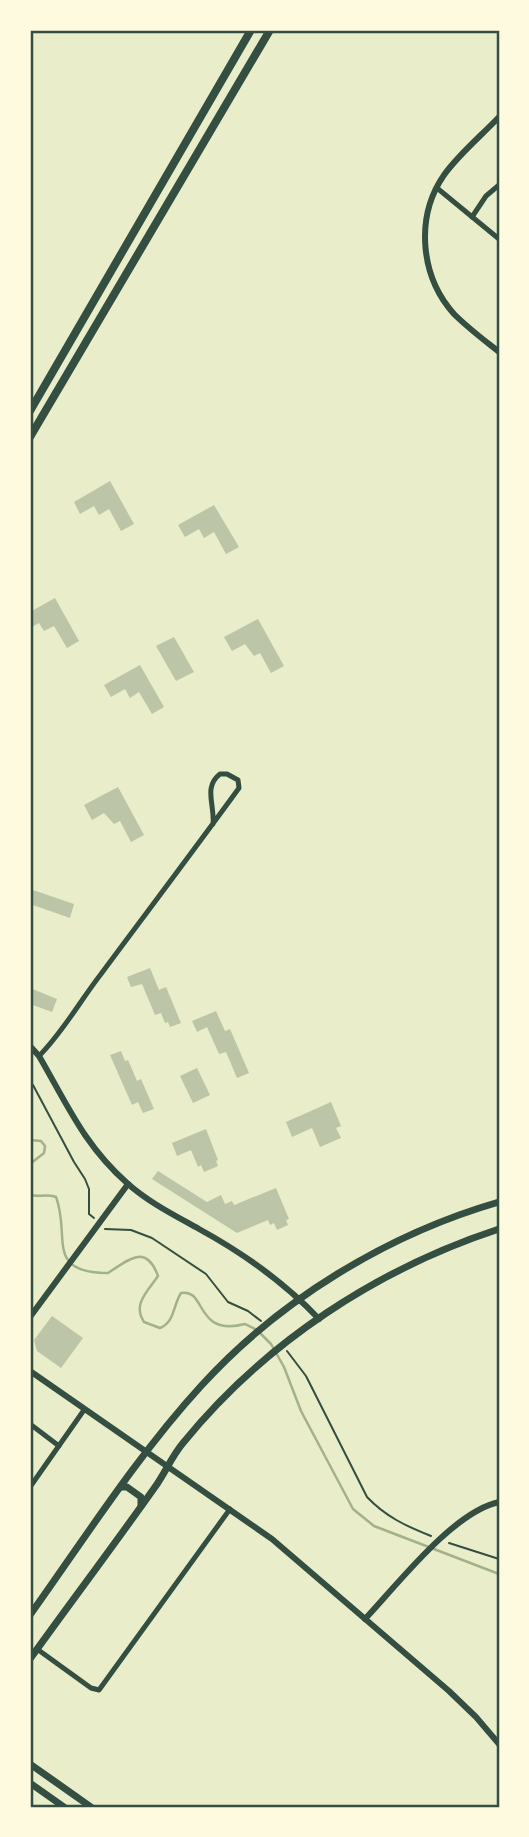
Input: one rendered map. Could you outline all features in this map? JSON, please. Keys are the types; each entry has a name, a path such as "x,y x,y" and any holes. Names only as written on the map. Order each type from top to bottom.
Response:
{"highway":[{"path":"30,411 251,30"},
{"path":"30,437 270,30"}],"main road":[{"path":"30,1615 162,1432 229,1358 300,1299 352,1265 444,1221 499,1202"},
{"path":"30,1659 141,1507 181,1445 230,1391 290,1338 372,1285 422,1259 499,1229"},
{"path":"121,1487 127,1487 141,1497 141,1507"},
{"path":"30,1764 91,1807"},
{"path":"30,1783 64,1807"}],"street":[{"path":"499,117 456,161 436,188 427,214 424,239 432,276 453,313 499,352"},
{"path":"472,217 486,196 499,185"},
{"path":"436,188 499,239"},
{"path":"39,1056 50,1045 213,824 239,788 238,780 227,774 217,775 209,789 214,814 213,824"},
{"path":"30,1046 39,1056 78,1127 103,1160 128,1184 161,1208 242,1255 300,1299 319,1319"},
{"path":"30,1317 128,1184"},
{"path":"30,1371 230,1509 304,1565 449,1691 477,1717 499,1744"},
{"path":"30,1487 85,1410"},
{"path":"30,1424 59,1446"},
{"path":"365,1619 447,1532 478,1509 499,1502"},
{"path":"37,1648 91,1688 99,1690 230,1509"}],"path":[{"path":"33,1085 85,1179 89,1189 89,1214 100,1220"},
{"path":"105,1229 131,1230 152,1238 205,1274 228,1302 248,1311 269,1328"},
{"path":"284,1346 306,1376 368,1497 379,1510 399,1523 435,1537"},
{"path":"447,1542 499,1559"}],"building":[{"path":"110,481 134,524 121,531 109,509 99,515 94,506 80,514 74,502"},
{"path":"214,505 239,547 226,554 214,532 204,538 199,529 185,537 178,525"},
{"path":"55,598 79,641 67,648 54,626 44,631 39,623 30,628 30,612"},
{"path":"258,619 284,666 271,673 260,653 254,656 245,644 232,651 224,637"},
{"path":"174,637 194,672 176,681 156,646"},
{"path":"140,665 164,707 152,714 139,692 130,698 125,689 111,697 104,685"},
{"path":"118,787 144,835 131,842 120,821 114,824 104,813 92,820 84,805"},
{"path":"30,889 74,904 70,918 30,904"},
{"path":"150,968 159,990 166,987 181,1023 170,1027 161,1013 155,1015 142,984 131,987 127,977"},
{"path":"30,988 57,999 52,1012 30,1004"},
{"path":"216,1011 225,1031 230,1029 249,1073 237,1078 226,1052 219,1054 207,1027 197,1032 192,1021"},
{"path":"121,1051 137,1081 141,1079 154,1109 143,1113 138,1102 132,1105 110,1055"},
{"path":"197,1068 210,1095 193,1103 180,1076"},
{"path":"331,1102 341,1126 336,1128 341,1138 320,1147 312,1128 292,1137 286,1122"},
{"path":"206,1129 218,1166 204,1172 201,1165 198,1167 191,1150 177,1156 172,1143"},
{"path":"158,1171 207,1202 221,1195 225,1204 232,1201 234,1205 276,1188 289,1219 286,1220 288,1225 277,1230 274,1223 270,1225 268,1220 237,1233 152,1179"},
{"path":"52,1316 83,1338 61,1368 37,1351 34,1340"}],"waterway":[{"path":"30,1140 41,1141 45,1146 44,1153 30,1164"},
{"path":"30,1195 56,1197 64,1250 67,1259 75,1267 108,1273 136,1257 148,1260 158,1276 141,1303 144,1322 160,1328 165,1325 181,1293 189,1293 209,1319 217,1324 245,1324 257,1330 271,1344 284,1367 301,1411 353,1509 374,1526 499,1574"}]}
